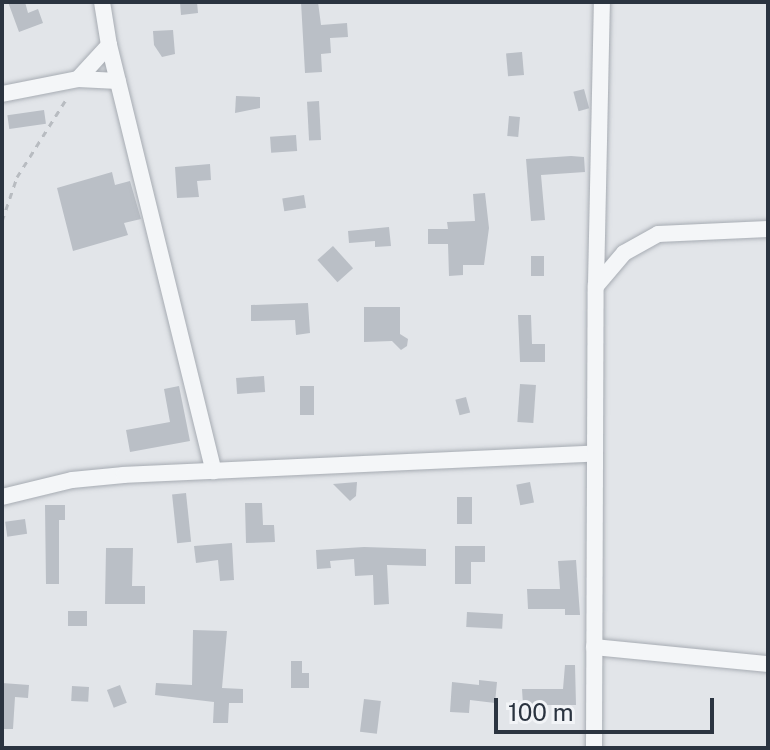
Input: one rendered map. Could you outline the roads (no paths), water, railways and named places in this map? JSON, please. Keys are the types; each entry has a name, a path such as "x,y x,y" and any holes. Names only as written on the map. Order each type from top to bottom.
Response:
{"street":[{"path":"102,2 109,45 214,471"},
{"path":"594,748 593,454 602,2"},
{"path":"78,79 109,45"},
{"path":"2,94 78,79 118,81"},
{"path":"596,286 624,253 658,234 768,229"},
{"path":"2,497 72,480 593,454"},
{"path":"594,647 768,664"}]}
